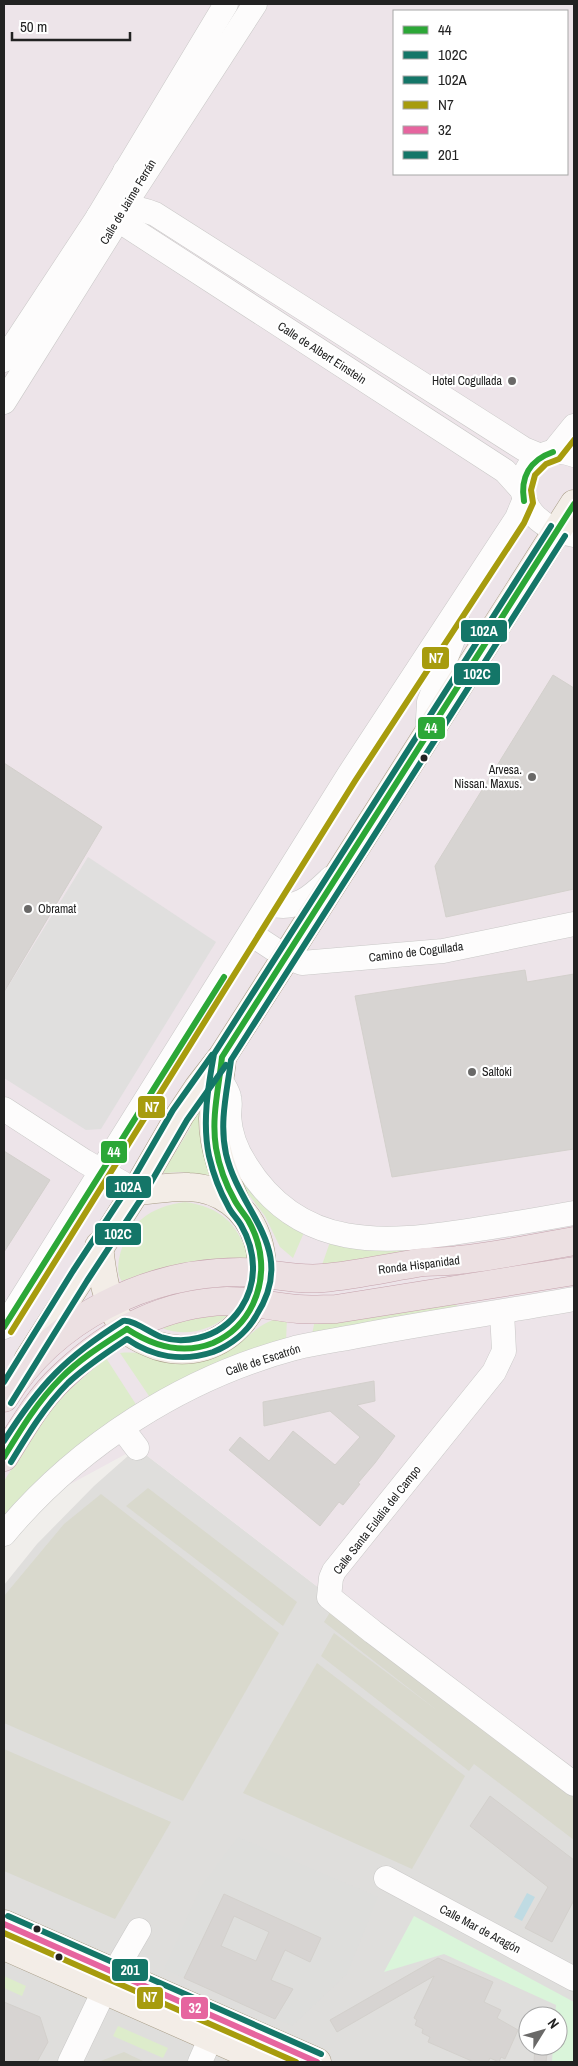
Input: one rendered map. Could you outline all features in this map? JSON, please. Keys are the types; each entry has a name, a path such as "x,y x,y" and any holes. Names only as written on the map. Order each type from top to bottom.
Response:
{"highway":[{"name":"Ronda Hispanidad","path":"7,1394 41,1351 89,1313 150,1285 185,1277 218,1273 262,1273 321,1278 426,1262 458,1260 574,1241"},
{"path":"4,1457 33,1412 61,1378 95,1350 126,1329 148,1317 177,1307 226,1301 255,1302 298,1309 336,1309 574,1271"}],"main road":[{"name":"Ronda Hispanidad","path":"7,1394 98,1246 136,1191 180,1115 198,1088 221,1068 286,957 427,737 566,533 574,504"},
{"path":"98,1246 102,1273 110,1302 126,1329 150,1343 177,1349 197,1347 217,1341 229,1334 248,1314 255,1302 262,1273 262,1261 255,1234 237,1204 220,1164 213,1118 221,1068"},
{"path":"136,1191 186,1186 197,1187 218,1194 237,1204"},
{"path":"4,1924 211,2037 267,2062"},
{"path":"4,1946 109,1982 318,2062"}],"street":[{"name":"Calle de Jaime Ferrán","path":"4,402 114,213 226,4"},
{"name":"Calle de Jaime Ferrán","path":"135,172 255,4"},
{"path":"135,172 155,214"},
{"path":"114,213 136,208 155,214 524,449 556,454"},
{"name":"Calle de Jaime Ferrán","path":"4,360 114,213"},
{"name":"Calle de Albert Einstein","path":"114,213 505,471 523,495 533,515 566,533"},
{"path":"4,1327 88,1194 93,1165 251,934 348,776 517,518 523,495 526,471 556,454 574,426"},
{"path":"427,737 429,702 477,578"},
{"path":"270,904 284,907 294,906 310,898 345,865"},
{"name":"Camino de Cogullada","path":"286,957 302,963 443,951 574,924"},
{"path":"251,934 286,957"},
{"path":"221,1068 230,1097 229,1123 235,1145 251,1174 269,1195 282,1206 330,1233 368,1239 409,1240 574,1213"},
{"path":"4,1109 136,1191"},
{"path":"426,1262 455,1250 499,1236 536,1220"},
{"path":"434,1294 525,1294 574,1286"},
{"name":"Calle de Escatrón","path":"4,1534 70,1466 148,1410 196,1385 250,1363 296,1348 404,1327 574,1299"},
{"name":"Calle Santa Eulalia del Campo","path":"502,1312 504,1351 494,1372 334,1570 329,1597 372,1632 574,1784"},
{"path":"122,1428 137,1448"},
{"name":"Calle Mar de Aragón","path":"386,1878 574,1979"},
{"path":"70,2062 109,1982 139,1930"},
{"path":"200,2062 211,2037"}],"shaded area":[{"path":"4,4 574,4 574,1784 137,1448 4,1520"},
{"path":"88,857 216,942 101,1129 86,1130 4,1078 4,993"},
{"path":"137,1448 574,1784 574,2062 4,2062 4,1585 37,1544 94,1486"},
{"path":"148,1488 297,1602 283,1626 126,1506"},
{"path":"101,1494 279,1633 183,1801 4,1723 4,1596 64,1524"},
{"path":"332,1609 574,1794 574,1840 474,1764 469,1771 321,1656 334,1633 438,1711 324,1622"},
{"path":"317,1663 465,1776 412,1869 243,1793"},
{"path":"4,1749 171,1822 115,1919 4,1871"},
{"path":"238,1837 378,1897 347,1974 292,2026 164,1969 201,1886"},
{"path":"124,2052 145,2062 98,2062"}],"green space":[{"path":"200,1097 210,1175 181,1172 164,1173 191,1127 189,1115"},
{"path":"233,1160 305,1230 293,1258 280,1247 265,1216 242,1186"},
{"path":"185,1202 208,1208 226,1219 239,1235 248,1257 245,1259 213,1260 182,1264 122,1281 118,1268 119,1259 127,1236 134,1227 142,1219 161,1208"},
{"path":"330,1242 373,1249 413,1248 442,1244 442,1247 322,1265"},
{"path":"454,1304 458,1306 457,1308 312,1335 315,1319"},
{"path":"232,1311 217,1323 190,1332 171,1331 161,1326"},
{"path":"287,1317 286,1342 151,1399 120,1353 191,1360 215,1357 234,1347 266,1323"},
{"path":"106,1358 137,1406 4,1519 4,1481 34,1433 69,1390"},
{"path":"414,1916 574,2002 574,2062 552,2062 552,2056 568,2056 568,2006 556,2006 444,1954 384,1972"},
{"path":"4,1976 26,1986 22,1996 4,1988"},
{"path":"118,2026 168,2048 163,2058 113,2036"}],"water":[{"path":"527,1893 535,1897 522,1921 514,1917"}],"building":[{"name":"Arvesa. Nissan. Maxus.","path":"553,675 574,688 574,889 446,917 435,866"},
{"name":"Obramat","path":"4,763 102,827 4,992"},
{"name":"Saltoki","path":"525,970 527,982 574,974 574,1149 392,1177 355,996"},
{"path":"4,1151 50,1180 4,1252"},
{"path":"374,1381 375,1401 357,1405 395,1436 343,1505 339,1502 320,1526 229,1450 240,1437 269,1461 293,1431 335,1465 360,1437 330,1411 264,1426 263,1402"},
{"path":"490,1796 574,1860 574,1900 552,1942 525,1928 548,1887 470,1826"},
{"path":"224,1894 321,1938 310,1962 285,1950 271,1980 293,1989 275,2019 184,1978","holes":["234,1916 269,1932 256,1961 221,1946"]},
{"path":"438,1958 493,1982 484,2002 501,2010 497,2018 518,2030 505,2059 501,2057 499,2062 490,2058 488,2062 474,2062 428,2042 430,2037 422,2033 423,2029 415,2025 417,2020 414,2018 434,1976 337,2032 330,2020"},
{"path":"4,2002 40,2017 48,2042 37,2062 4,2062"},
{"path":"534,2056 547,2056 546,2062 534,2062"}],"transit line":[{"name":"N7","path":"11,1332 355,781 524,523 533,503 531,490 535,475 546,464 559,459 574,440"},
{"name":"44","path":"524,501 524,484 528,471 538,460 553,452"},
{"name":"44","path":"127,1329 147,1340 168,1347 202,1347 226,1336 242,1322 250,1310 260,1283 260,1251 253,1230 229,1188 216,1148 214,1125 222,1057 574,504"},
{"name":"102A","path":"4,1441 42,1387 85,1347 123,1321 132,1322 166,1338 189,1340 217,1331 228,1323 241,1308 250,1288 253,1266 252,1256 246,1235 229,1209 219,1188 209,1156 206,1118 214,1054 551,526"},
{"name":"102C","path":"11,1462 37,1421 68,1383 96,1360 127,1339 158,1354 191,1357 213,1352 232,1342 243,1333 256,1316 268,1292 271,1271 269,1251 262,1232 233,1175 226,1154 223,1119 231,1060 565,536"},
{"name":"44","path":"4,1327 224,977"},
{"name":"102A","path":"4,1382 73,1271 129,1186 173,1110 212,1055"},
{"name":"102C","path":"11,1403 87,1281 143,1196 187,1120 226,1065"},
{"name":"44","path":"4,1457 37,1406 61,1378 101,1346 127,1329"},
{"name":"201","path":"8,1916 321,2054"},
{"name":"32","path":"4,1924 317,2062"},
{"name":"N7","path":"4,1933 296,2062"}],"place":[{"name":"Hotel Cogullada","path":"512,381"},
{"name":"Arvesa. Nissan. Maxus.","path":"532,777"},
{"name":"Obramat","path":"28,909"},
{"name":"Saltoki","path":"472,1072"}]}
